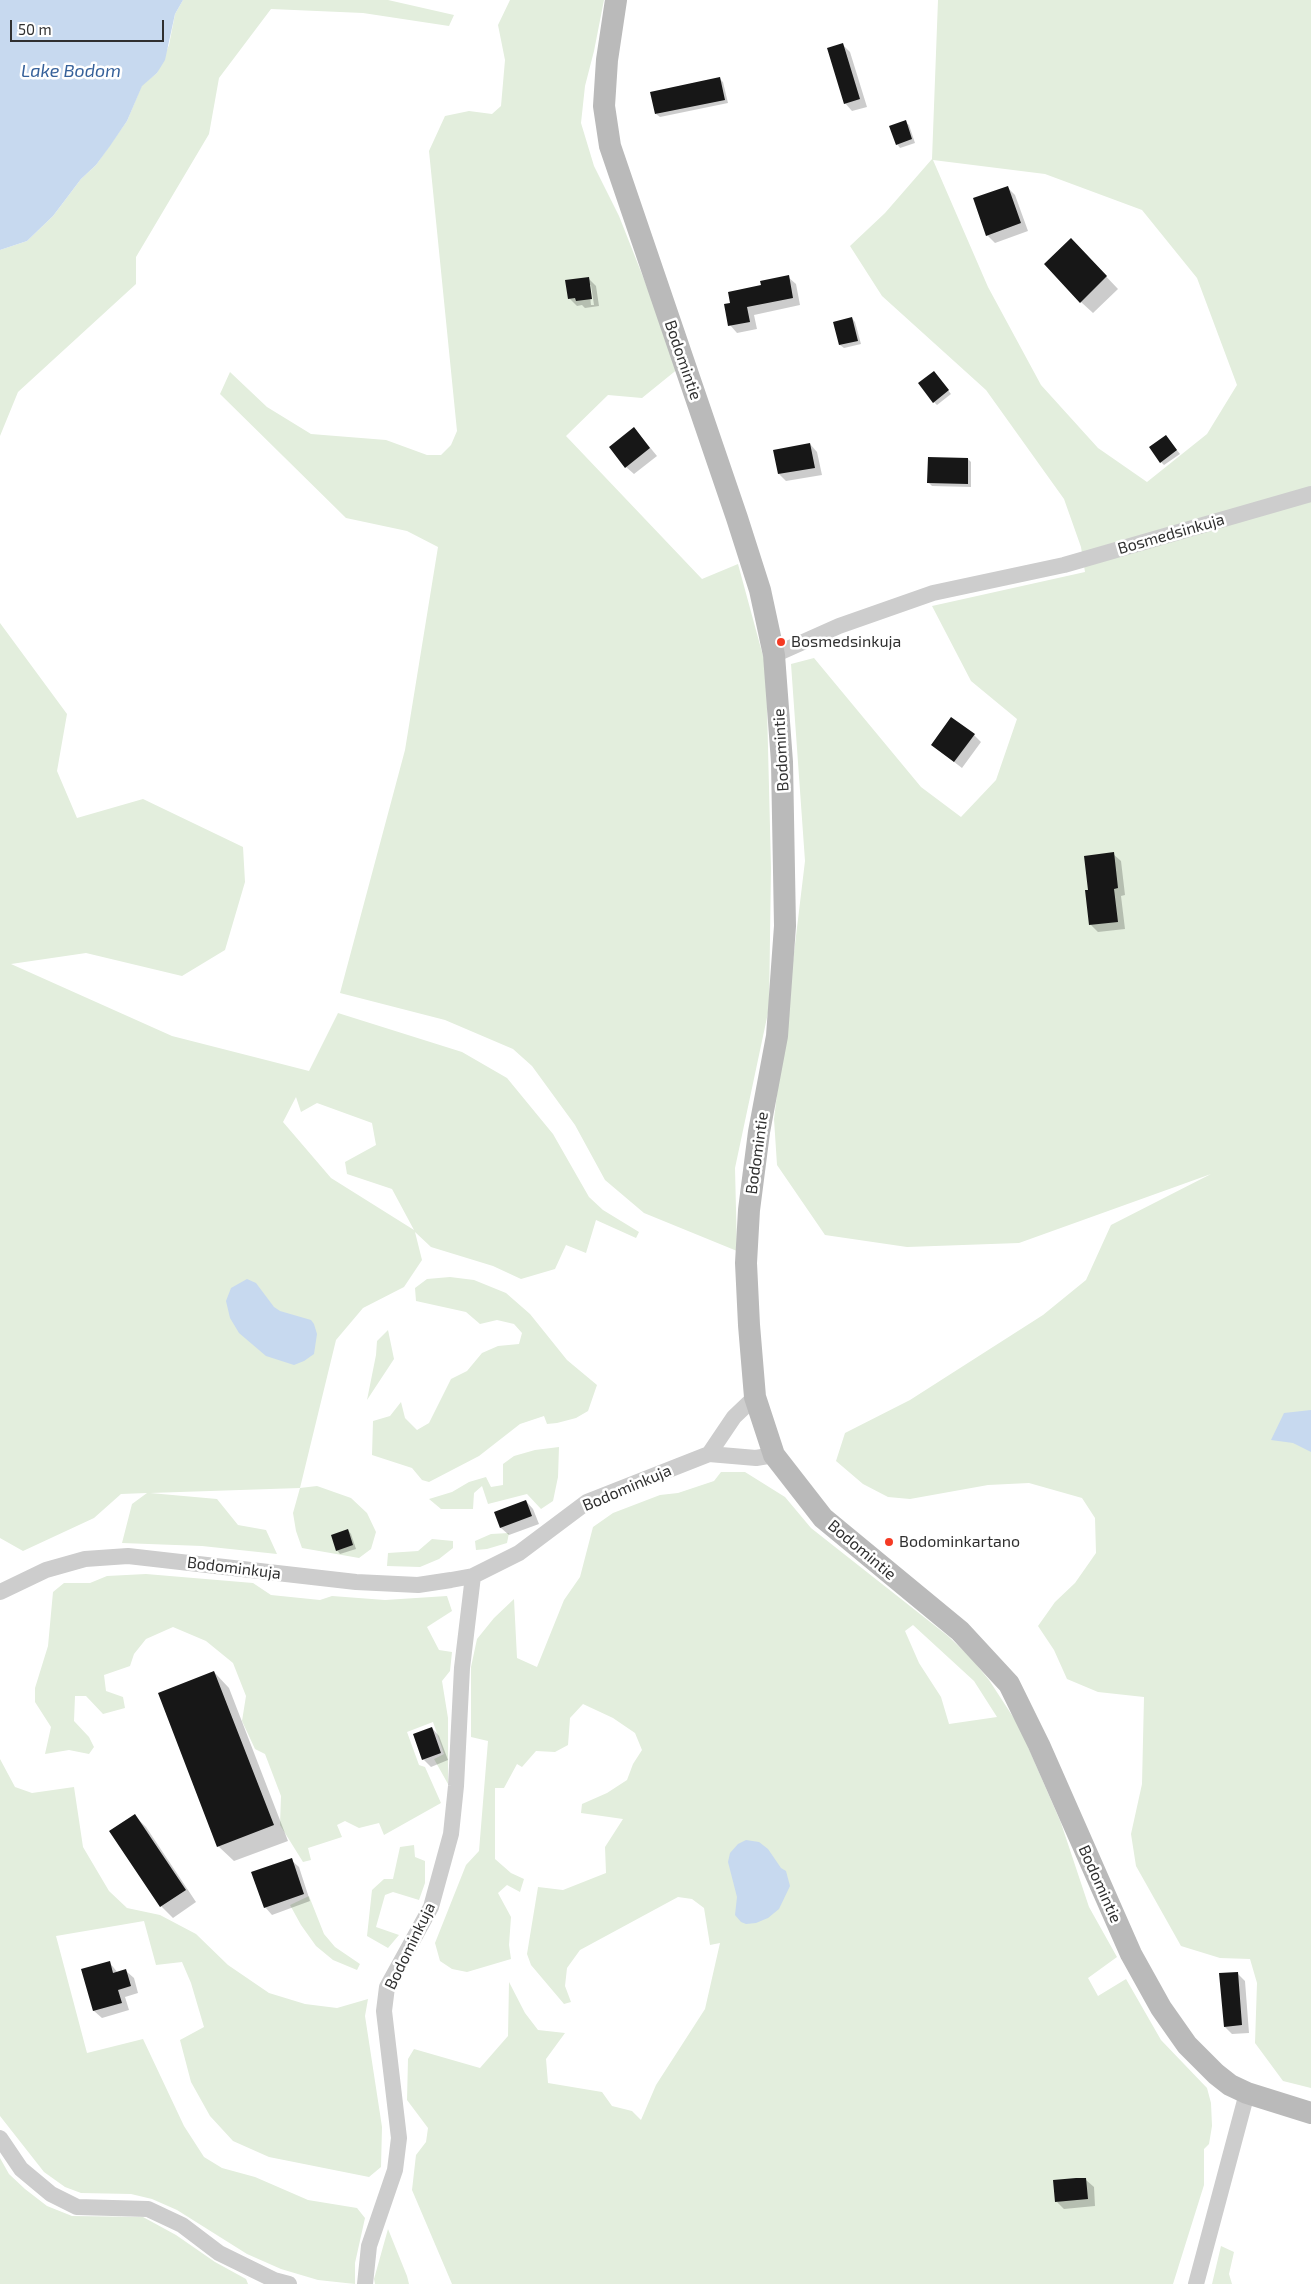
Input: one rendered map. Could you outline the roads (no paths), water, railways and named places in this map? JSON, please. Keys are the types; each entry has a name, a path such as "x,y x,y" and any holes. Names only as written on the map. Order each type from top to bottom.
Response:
{"street":[{"name":"Bodomintie","path":"616,0 607,60 604,106 610,146 738,518 760,590 774,655 782,762 785,926 777,1036 759,1132 749,1210 747,1272 749,1325 756,1397 774,1455 824,1518 960,1631 1009,1684 1039,1745 1131,1954 1161,2008 1187,2045 1216,2074 1247,2094 1311,2114"},
{"name":"Bosmedsinkuja","path":"774,655 839,626 933,593 1064,565 1311,494"},
{"path":"708,1454 734,1417 756,1397"},
{"name":"Bodominkuja","path":"0,1592 46,1570 85,1559 128,1556 356,1582 418,1585 473,1576 519,1553 587,1502 708,1454 756,1458 774,1455"},
{"name":"Bodominkuja","path":"365,2284 369,2246 395,2170 399,2138 384,2011 387,1987 431,1907 451,1834 456,1786 462,1668 473,1576"},
{"path":"1196,2284 1247,2094"},
{"path":"0,2138 21,2169 51,2194 77,2207 148,2209 182,2225 219,2253 274,2280 289,2284"}],"water":[{"name":"Lake Bodom","path":"0,0 183,0 175,14 165,60 157,73 142,86 127,121 110,146 96,165 81,179 53,216 27,241 0,250"},
{"path":"247,1279 256,1283 274,1307 280,1311 311,1320 317,1334 314,1354 294,1365 266,1356 239,1333 230,1318 226,1301 231,1288"},
{"path":"1311,1410 1311,1452 1293,1443 1271,1440 1284,1413"},
{"path":"746,1840 759,1842 768,1849 781,1868 786,1871 790,1886 779,1909 768,1918 756,1923 746,1924 741,1922 735,1915 737,1897 728,1862 730,1853 738,1844"}],"place":[{"name":"Bosmedsinkuja","path":"781,642"},
{"name":"Bodominkartano","path":"889,1542"}]}
